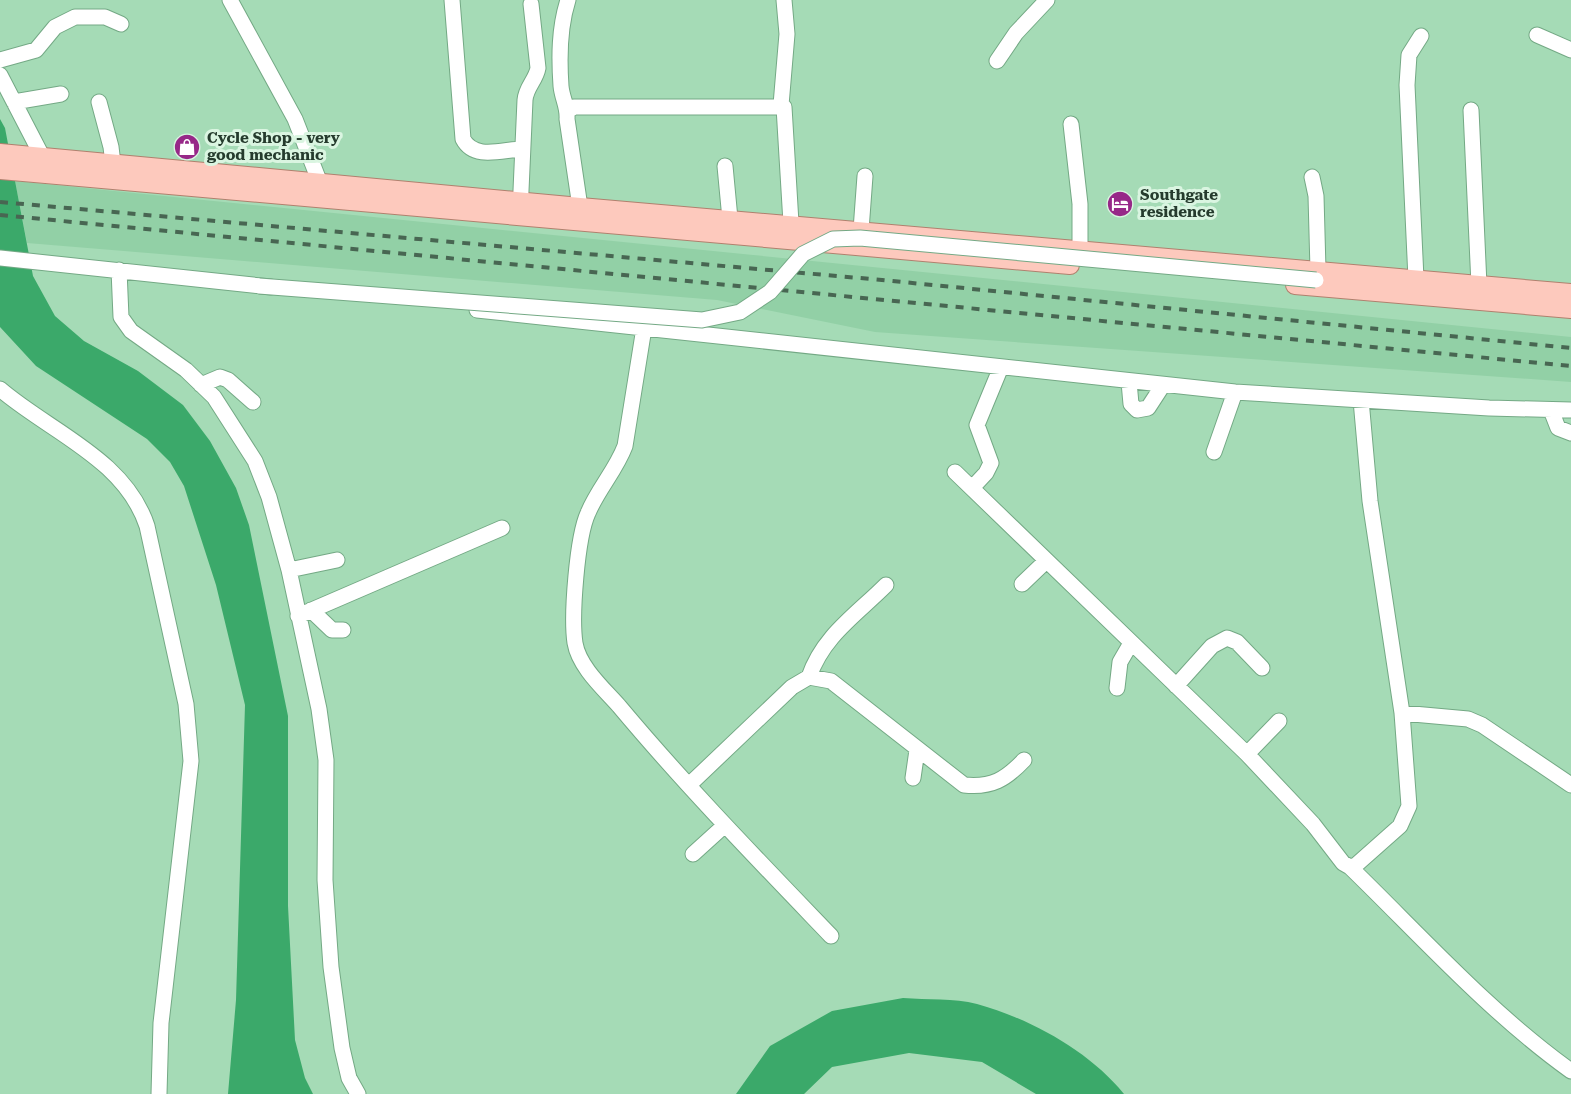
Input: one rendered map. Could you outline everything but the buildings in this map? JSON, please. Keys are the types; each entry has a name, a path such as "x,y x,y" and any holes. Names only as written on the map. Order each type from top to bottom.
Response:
{"main road":[{"path":"0,153 43,165 520,209 1326,278 1416,279 1571,293"},
{"path":"0,170 43,165 113,164 320,183 520,209 580,207 791,223 1080,249 1571,309"}],"street":[{"path":"230,0 295,118 320,183"},
{"path":"452,0 463,140 468,148 477,152 521,149"},
{"path":"568,0 561,23 561,88 568,111 567,119 580,207"},
{"path":"784,0 788,34 781,105 784,107 791,223"},
{"path":"997,61 1016,33 1047,0"},
{"path":"520,209 521,149 526,91 537,75 538,68 531,4"},
{"path":"0,60 36,50 55,27 75,17 105,17 121,24"},
{"path":"1537,35 1571,50"},
{"path":"1416,279 1407,85 1409,55 1421,36"},
{"path":"0,75 43,165"},
{"path":"14,102 61,94"},
{"path":"99,102 113,164"},
{"path":"568,111 574,107 781,105"},
{"path":"1471,110 1479,285"},
{"path":"1071,124 1080,204 1080,249"},
{"path":"725,166 730,219"},
{"path":"861,230 865,176"},
{"path":"259,286 702,320 740,312 750,306 770,292 803,254 833,239 860,238 1326,278 1312,177"},
{"path":"0,258 1235,392 1571,410"},
{"path":"119,270 121,317 131,331 186,370 214,398 232,422 255,461 269,497 289,570 304,613 326,760 325,880 331,967 342,1048 349,1078 358,1094"},
{"path":"644,328 625,446 619,463 587,514 576,599 575,645 592,675 725,825 831,936"},
{"path":"972,488 991,464 977,425 1001,367"},
{"path":"201,385 220,377 228,380 254,402"},
{"path":"1129,381 1131,404 1137,410 1148,408 1163,385"},
{"path":"0,389 110,468 140,505 150,537 186,704 191,761 161,1023 159,1094"},
{"path":"1214,452 1235,392"},
{"path":"1350,867 1356,865 1400,825 1409,806 1402,713 1370,501 1361,400"},
{"path":"1551,410 1557,428 1571,433"},
{"path":"955,472 1247,754 1313,824 1343,863 1350,867 1481,996 1571,1071"},
{"path":"304,613 502,528"},
{"path":"289,570 337,560"},
{"path":"1022,584 1046,561"},
{"path":"689,785 792,687 808,677 816,655 826,641 886,585"},
{"path":"304,613 332,630 343,630"},
{"path":"1176,686 1212,646 1227,638 1237,642 1262,668"},
{"path":"1117,688 1120,662 1131,643"},
{"path":"808,677 831,681 842,688 917,750 964,785 975,786 1006,778 1024,760"},
{"path":"1402,713 1468,719 1482,725 1571,784"},
{"path":"1247,754 1279,721"},
{"path":"913,778 917,750"},
{"path":"693,854 725,825"}],"shaded area":[{"path":"0,119 5,128 33,276 55,316 84,341 138,371 183,405 210,441 236,488 249,525 288,716 288,906 295,1040 305,1078 313,1094 228,1094 236,1000 245,705 216,585 184,486 170,462 147,439 36,366 0,327"},
{"path":"15,181 1571,337 1571,382 875,332 717,300 27,243"},
{"path":"903,998 968,1002 1018,1018 1058,1038 1094,1064 1124,1094 1036,1094 982,1062 909,1053 832,1067 804,1094 736,1094 770,1046 832,1011"}],"railway":[{"path":"0,202 882,280 1571,348"},
{"path":"0,215 1571,366"}],"place":[{"name":"Cycle Shop - very good mechanic","path":"187,147"},
{"name":"Southgate residence","path":"1120,204"}]}
